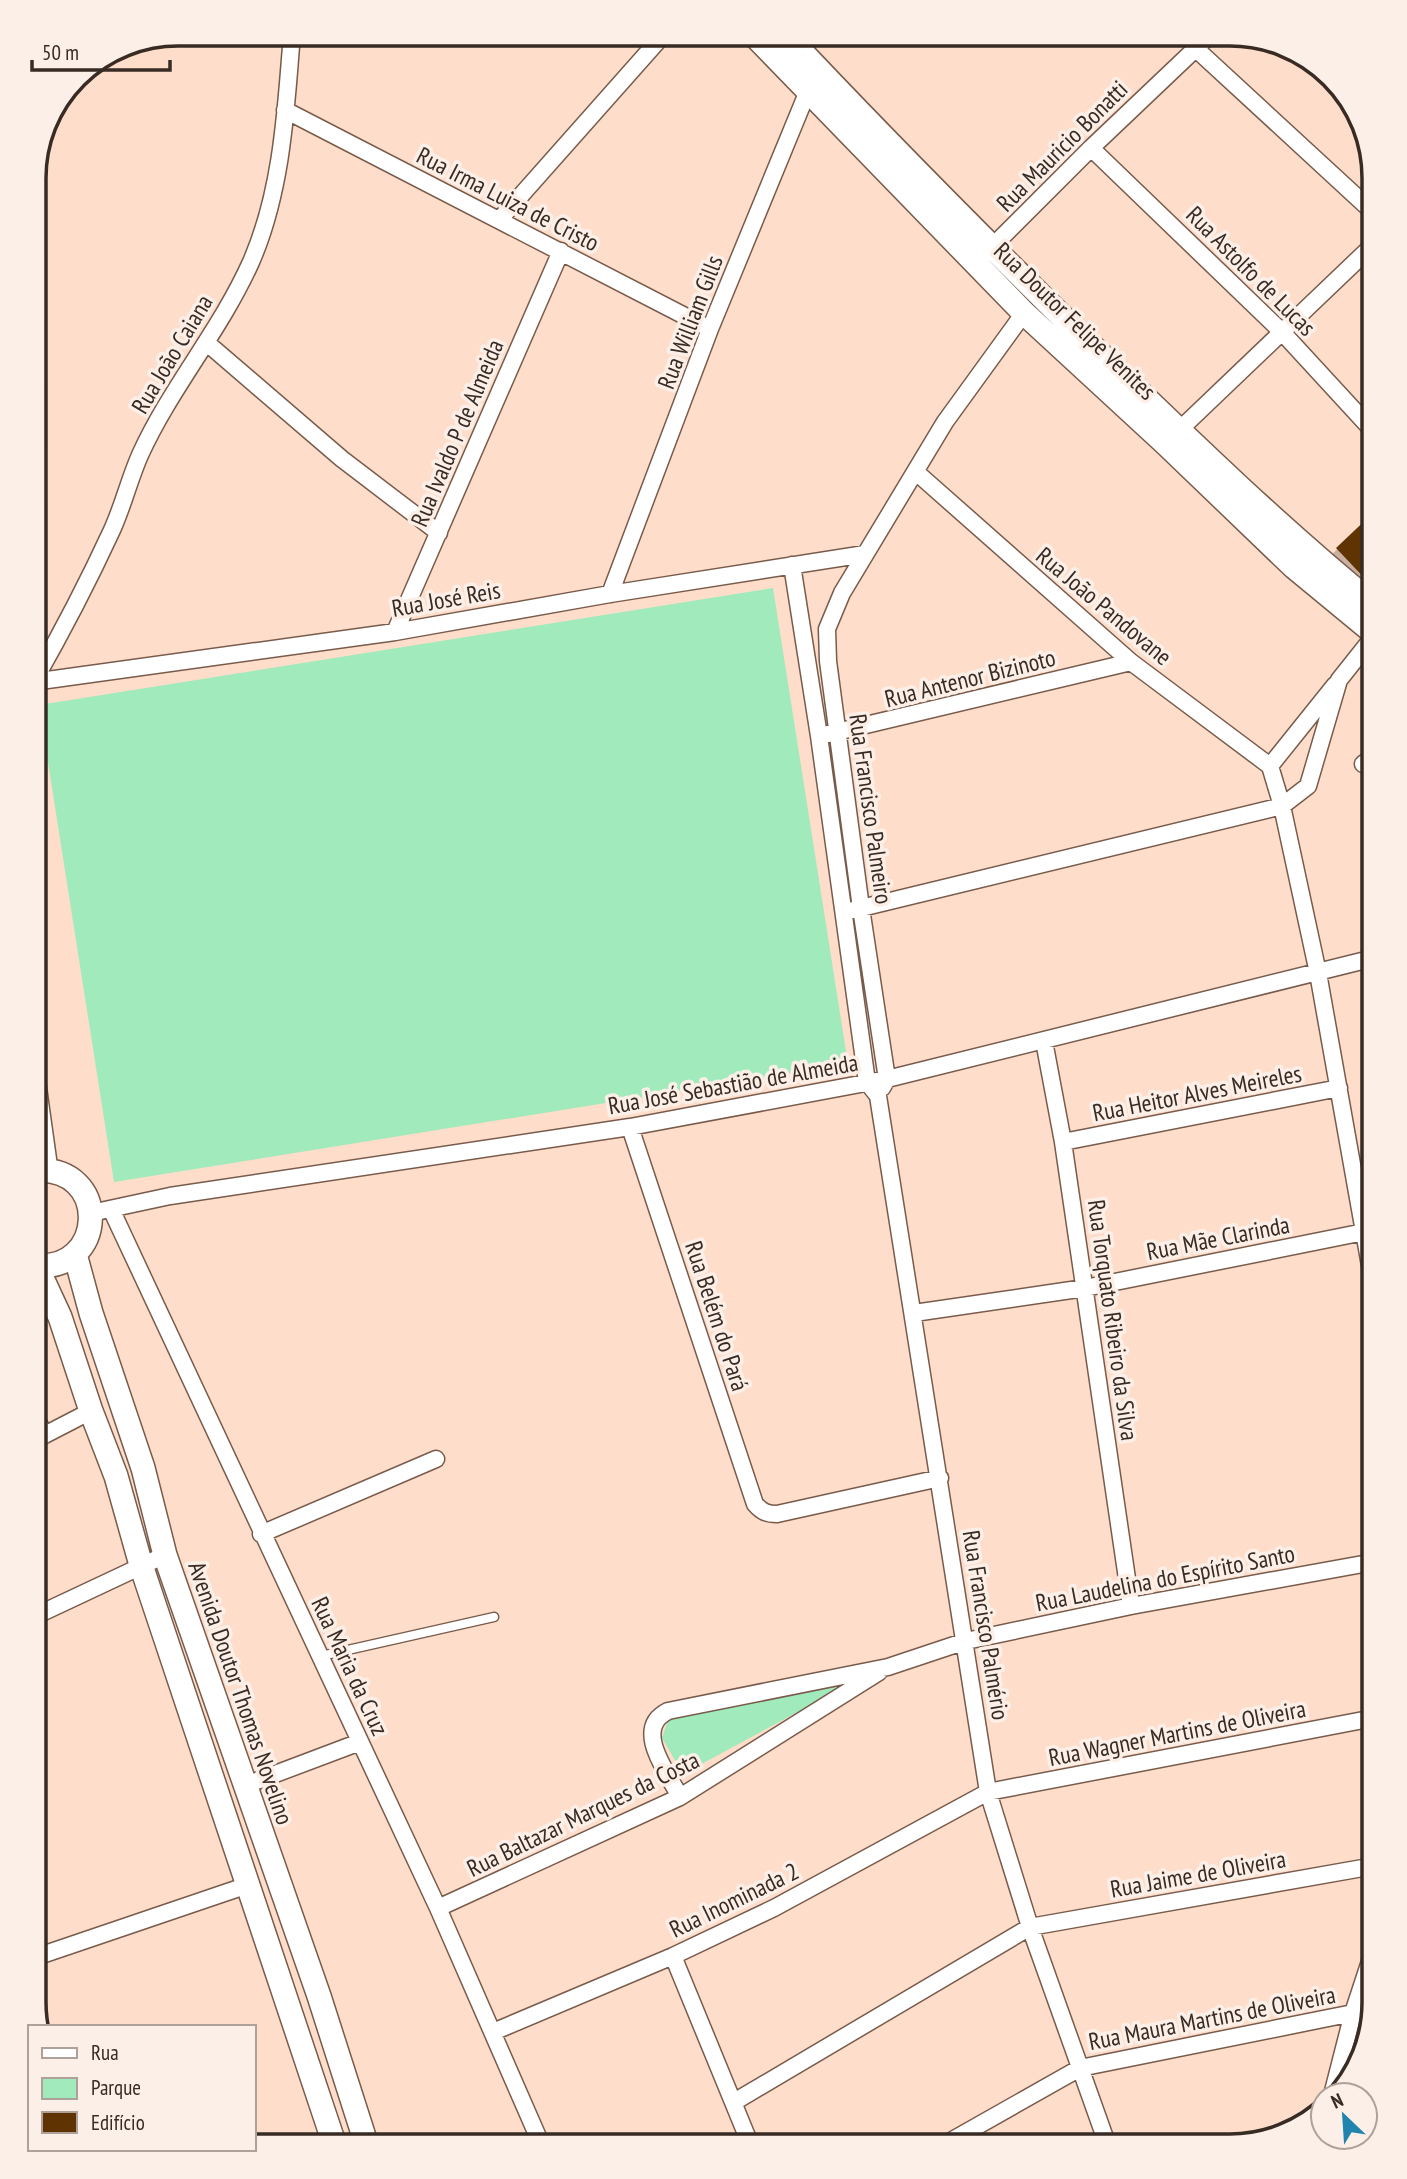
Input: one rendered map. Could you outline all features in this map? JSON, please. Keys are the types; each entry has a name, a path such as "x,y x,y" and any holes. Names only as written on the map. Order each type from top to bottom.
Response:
{"main road":[{"name":"Rua Doutor Felipe Venites","path":"769,46 813,80 984,255 1172,437 1294,567 1362,624"},
{"name":"Rua Doutor Felipe Venites","path":"792,46 813,80"},
{"name":"Rua Doutor Felipe Venites","path":"984,255 1024,313 1362,595"},
{"path":"46,1171 59,1172 72,1178 88,1200 101,1211 75,1254 63,1262 46,1265"},
{"name":"Avenida Doutor Thomas Novelino","path":"75,1254 91,1312 143,1468 165,1555 319,1996 364,2133"},
{"path":"46,1288 60,1317 116,1476 141,1565 331,2133"}],"street":[{"name":"Rua João Caiana","path":"46,661 66,626 113,528 139,457 180,380 207,343 250,264 268,219 278,171 291,46"},
{"path":"500,219 653,46"},
{"name":"Rua Mauricio Bonatti","path":"984,255 1197,46"},
{"path":"1195,48 1362,202"},
{"name":"Rua William Gills","path":"610,594 710,329 813,80"},
{"name":"Rua Irma Luiza de Cristo","path":"285,110 710,329"},
{"name":"Rua Astolfo de Lucas","path":"1091,148 1282,332 1362,419"},
{"name":"Rua Ivaldo P de Almeida","path":"395,632 561,251"},
{"path":"1172,437 1362,255"},
{"name":"Rua Francisco Palmeiro","path":"887,1079 828,661 827,629 842,593 952,412 1024,313"},
{"path":"207,343 342,459 439,533"},
{"name":"Rua João Pandovane","path":"916,472 1131,662 1270,766"},
{"name":"Rua José Reis","path":"46,680 395,632 610,594 865,554"},
{"name":"Rua Francisco Palmeiro","path":"792,565 819,736 867,1082"},
{"path":"803,630 827,629"},
{"path":"1362,650 1270,766 1282,806 1318,973 1362,1220"},
{"name":"Rua Antenor Bizinoto","path":"819,736 1131,662"},
{"path":"844,912 1282,806 1308,786 1339,680"},
{"name":"Rua José Sebastião de Almeida","path":"101,1211 170,1196 630,1127 887,1079 1362,961"},
{"name":"Rua Torquato Ribeiro da Silva","path":"1044,1041 1063,1142 1132,1606"},
{"path":"867,1082 878,1096 887,1079"},
{"name":"Rua Heitor Alves Meireles","path":"1063,1142 1339,1088"},
{"name":"Rua Francisco Palmério","path":"878,1096 988,1792 1030,1927 1104,2134"},
{"name":"Rua Belém do Pará","path":"630,1127 755,1504 767,1514 777,1514 940,1478"},
{"name":"Rua Maria da Cruz","path":"101,1211 321,1656 438,1908 537,2133"},
{"name":"Rua Mãe Clarinda","path":"914,1313 1085,1288 1362,1232"},
{"path":"46,1434 91,1411"},
{"path":"261,1534 436,1459"},
{"path":"46,1611 165,1555"},
{"name":"Rua Laudelina do Espírito Santo","path":"888,1667 966,1641 1132,1606 1362,1564"},
{"path":"680,1797 653,1745 651,1731 659,1716 668,1711 888,1667"},
{"name":"Rua Baltazar Marques da Costa","path":"438,1908 680,1797 888,1667"},
{"name":"Rua Wagner Martins de Oliveira","path":"988,1792 1362,1720"},
{"path":"246,1785 360,1742"},
{"name":"Rua Inominada 2","path":"493,2032 673,1956 774,1908 988,1792"},
{"name":"Rua Jaime de Oliveira","path":"1030,1927 1362,1869"},
{"path":"46,1954 248,1885"},
{"path":"733,2102 1030,1927"},
{"path":"673,1956 746,2134"},
{"path":"1336,2079 1362,1986"},
{"name":"Rua Maura Martins de Oliveira","path":"964,2134 1080,2068 1353,2013"}],"lane":[{"path":"321,1656 494,1617"}],"green space":[{"path":"773,588 848,1064 114,1182 46,750 46,704"},
{"path":"854,1678 844,1687 683,1774 662,1738 668,1720"}],"building":[{"path":"1362,523 1362,576 1336,548"}]}
